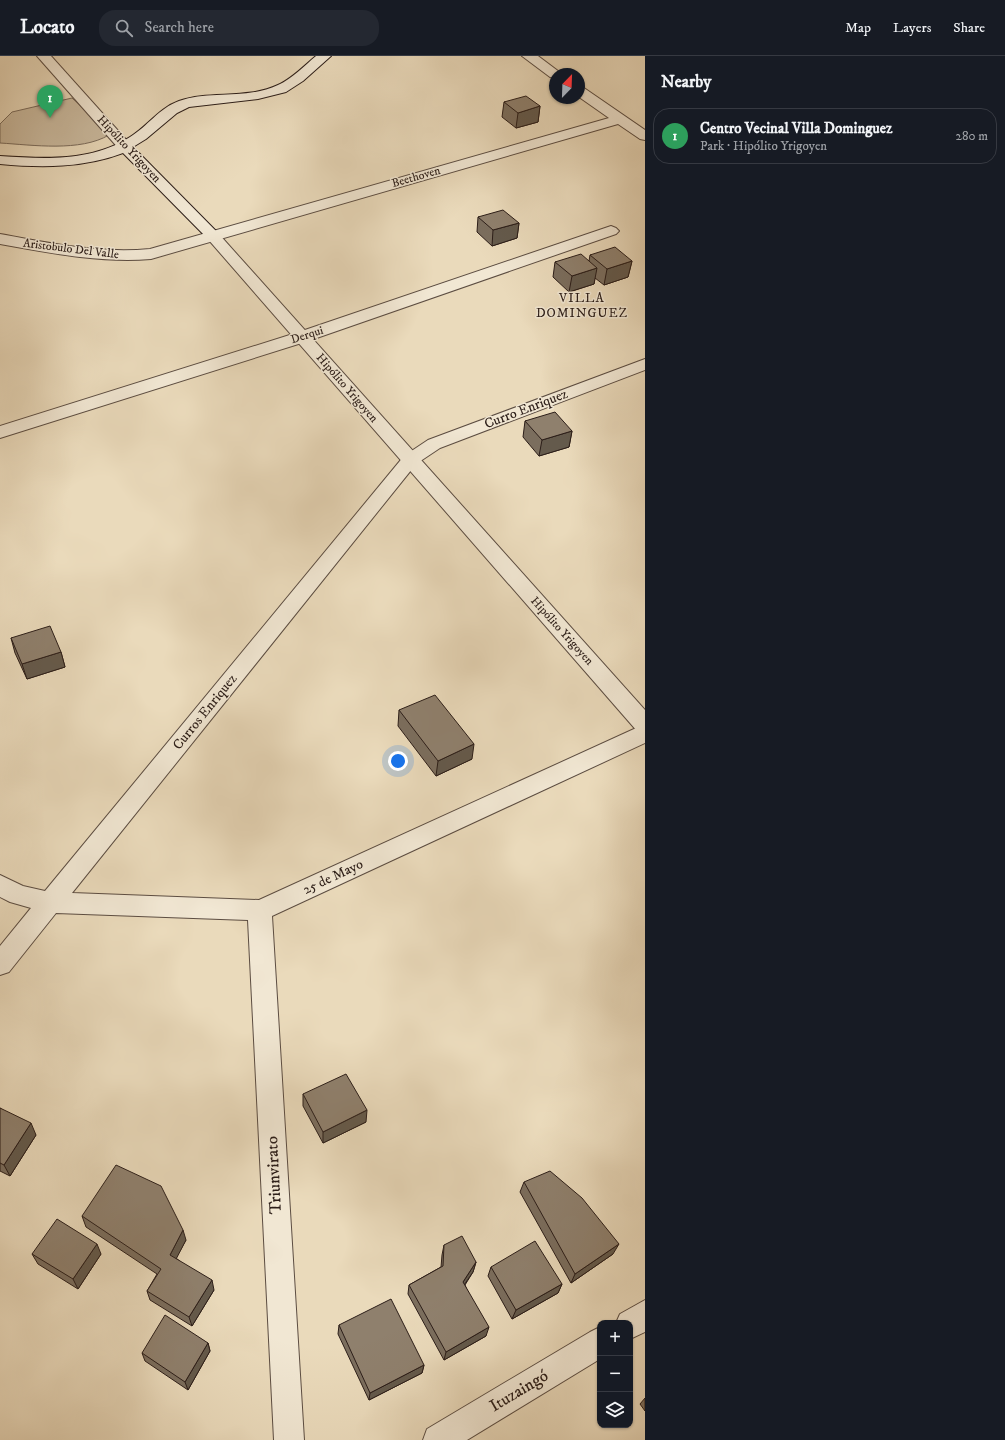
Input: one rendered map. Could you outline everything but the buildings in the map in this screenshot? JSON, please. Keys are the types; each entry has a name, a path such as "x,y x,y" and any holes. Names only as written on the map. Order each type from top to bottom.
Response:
{"street":[{"name":"Hipólito Yrigoyen","path":"44,56 125,147 212,235 645,725"},
{"path":"0,160 42,162 86,159 107,154 125,147 178,106 193,102 258,95 279,90 295,80 324,56"},
{"path":"529,56 549,70"},
{"path":"585,95 645,136"},
{"name":"Beethoven","path":"212,235 620,119"},
{"name":"Derqui","path":"0,432 302,337 611,232"},
{"name":"Aristobulo Del Valle","path":"0,240 98,255 138,256 151,254 212,235"},
{"name":"Curro Enriquez","path":"410,460 434,444 645,364"},
{"name":"Curros Enriquez","path":"0,964 410,460"},
{"name":"25 de Mayo","path":"0,885 18,895 49,902 260,910 645,733"},
{"name":"Triunvirato","path":"260,910 289,1440"},
{"path":"633,1322 645,1315"},
{"name":"Ituzaingó","path":"438,1440 597,1344"}],"shaded area":[{"path":"72,98 102,125 109,135 84,144 70,146 41,146 0,143 0,124 12,112"}],"place":[{"name":"Centro Vecinal Villa Dominguez","path":"50,118"}],"district":[{"name":"VILLA DOMINGUEZ","path":"582,306"}]}
